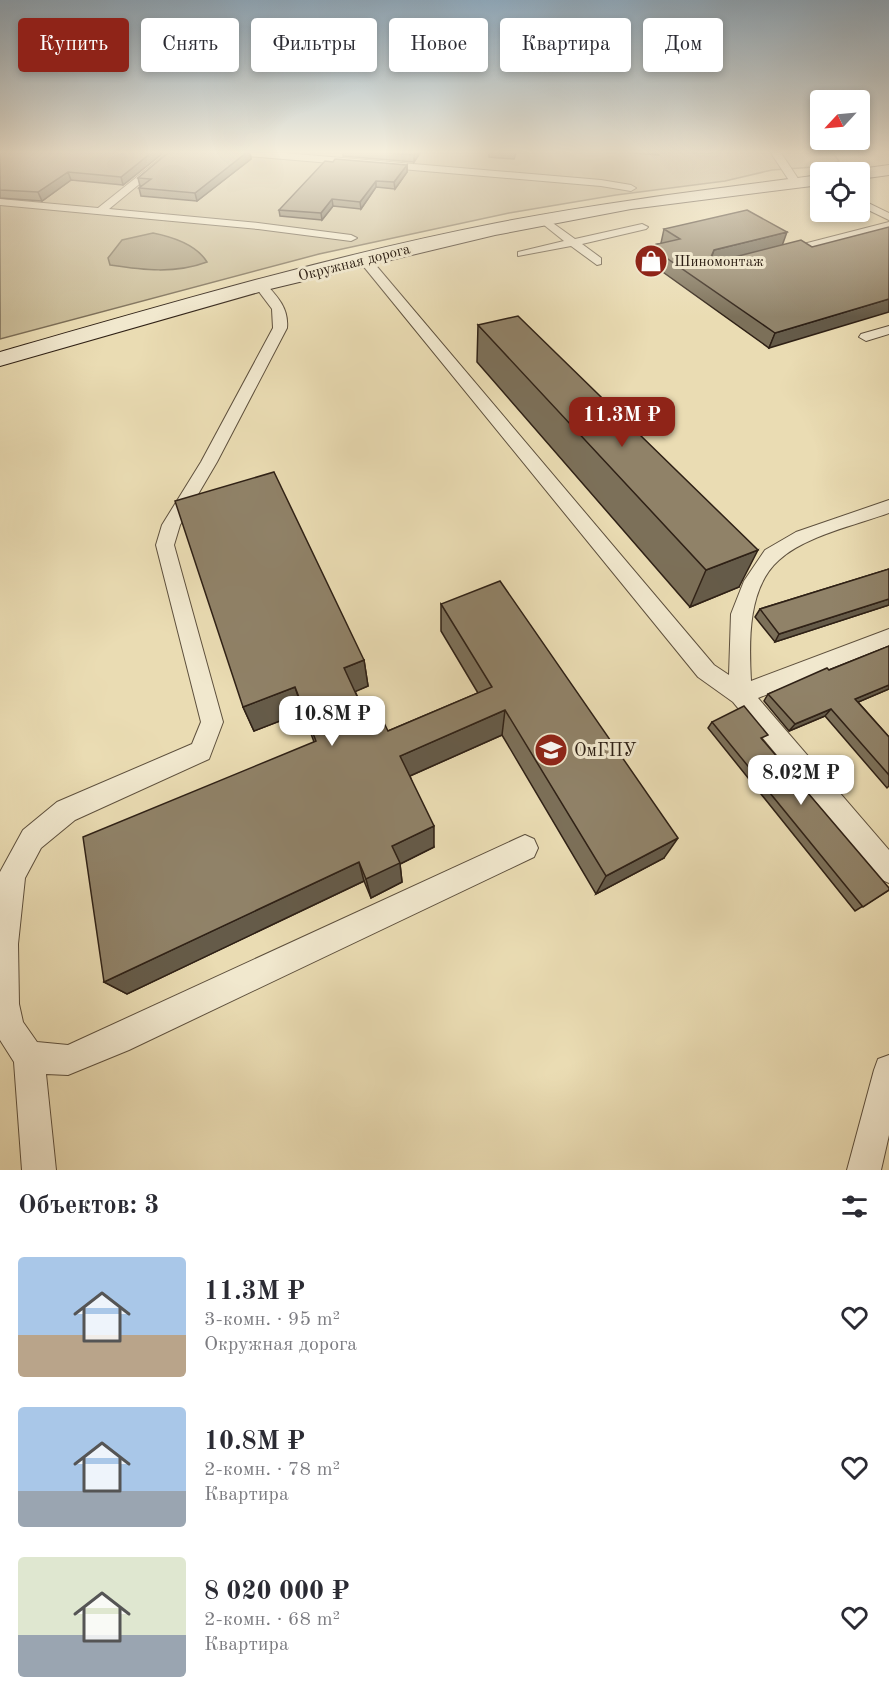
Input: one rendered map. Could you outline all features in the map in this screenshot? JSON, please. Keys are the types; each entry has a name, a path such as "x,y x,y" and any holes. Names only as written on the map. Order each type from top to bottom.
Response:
{"main road":[{"name":"Окружная дорога","path":"0,359 260,285 364,259 543,219 610,208"}],"lane":[{"path":"55,208 258,226 351,238"},
{"path":"99,212 105,208"},
{"path":"871,208 889,217"},
{"path":"543,219 597,261"},
{"path":"769,256 889,225"},
{"path":"522,254 642,227"},
{"path":"364,259 706,671 741,695 889,870"},
{"path":"39,1170 29,1057 10,1029 2,1005 4,944 12,874 32,839 66,811 201,751 213,722 165,545 171,525 209,462 280,328 282,317 279,308 260,285"},
{"path":"866,338 889,330"},
{"path":"741,695 739,658 741,615 753,581 772,555 802,537 889,506"},
{"path":"741,695 889,637"},
{"path":"29,1057 68,1060 118,1039 525,848"},
{"path":"864,1170 889,1070"}],"shaded area":[{"path":"0,208 541,208 319,254 0,339"},
{"path":"153,233 176,239 190,246 197,250 207,262 171,270 110,265 108,258 122,240"}],"building":[{"path":"281,208 325,208 321,213 279,210"},
{"path":"747,210 787,232 714,250 711,257 719,261 801,240 812,247 889,227 889,299 775,333 649,246 680,239 664,229"},
{"path":"518,316 758,550 706,570 478,325"},
{"name":"ОмГПУ","path":"274,472 364,660 344,668 368,720 380,715 388,731 492,687 441,604 500,581 678,838 606,876 505,710 400,756 434,826 392,846 400,863 366,879 359,862 104,982 83,837 316,741 295,687 243,707 175,501"},
{"path":"889,569 889,599 779,634 760,609"},
{"path":"889,646 889,685 855,699 889,737 889,775 831,709 795,724 768,694 827,668 829,670"},
{"path":"744,706 768,735 761,738 889,890 863,907 712,722"}],"place":[{"name":"Шиномонтаж","path":"651,261"},
{"name":"ОмГПУ","path":"551,750"}]}
